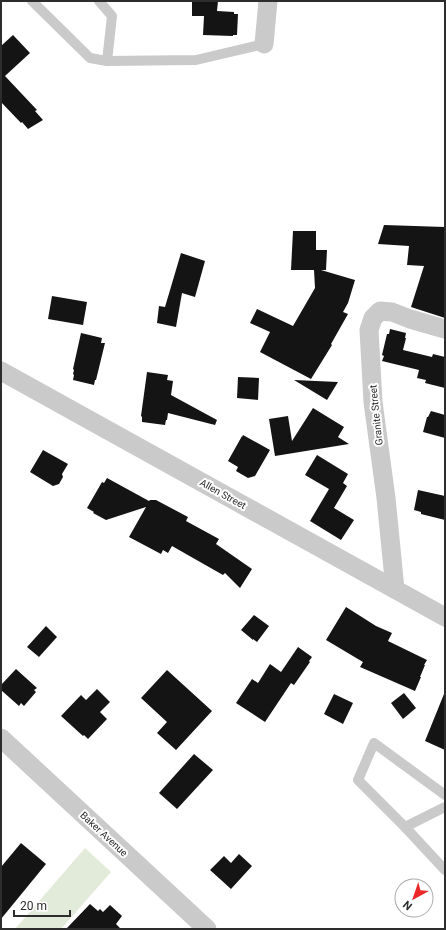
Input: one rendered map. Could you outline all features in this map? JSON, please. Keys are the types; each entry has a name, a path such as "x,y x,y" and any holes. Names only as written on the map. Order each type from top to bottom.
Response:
{"street":[{"path":"264,44 268,1"},
{"name":"Granite Street","path":"395,590 386,498 373,402 369,330 373,318 380,311 392,312 445,329"},
{"name":"Allen Street","path":"1,371 445,617"},
{"name":"Baker Avenue","path":"1,738 207,929"}],"lane":[{"path":"32,1 90,58 107,61 196,60 264,44"},
{"path":"99,1 112,16 107,61"},
{"path":"445,795 374,743 358,780 445,870"},
{"path":"406,828 445,807"}],"green space":[{"path":"85,848 111,872 61,929 15,929"}],"building":[{"path":"192,1 218,1 217,11 234,12 234,14 238,14 237,35 203,35 204,16 192,16"},
{"path":"13,35 30,53 5,76 37,110 35,111 43,120 28,129 1,102 1,46"},
{"path":"384,225 445,227 445,318 411,307 424,266 407,265 409,246 378,244"},
{"path":"293,231 316,231 316,250 327,250 326,270 321,270 355,280 348,303 343,312 348,314 331,344 332,345 311,379 260,352 270,332 250,323 257,309 293,326 315,288 314,270 291,270"},
{"path":"181,253 205,261 195,297 182,293 176,327 157,323 159,306 165,307"},
{"path":"52,296 87,302 83,325 48,319"},
{"path":"390,329 406,333 403,350 432,357 433,354 445,357 445,388 425,383 426,380 417,378 419,370 382,361 387,334 389,334"},
{"path":"81,333 102,338 101,343 105,343 94,385 73,380 73,369"},
{"path":"147,372 168,375 167,380 173,381 171,395 217,420 215,425 168,413 165,425 142,422 141,416"},
{"path":"238,377 259,378 258,400 237,398"},
{"path":"294,380 338,382 327,400"},
{"path":"313,408 344,427 338,437 349,444 275,456 269,419 288,416 292,441"},
{"path":"431,411 445,415 445,438 423,432 427,417"},
{"path":"243,435 270,450 255,476 248,478 236,471 238,467 228,461"},
{"path":"43,450 68,464 62,474 63,477 59,484 53,486 30,472"},
{"path":"317,455 348,474 343,483 347,486 334,508 354,520 341,540 310,521 329,489 305,475"},
{"path":"107,478 149,501 156,500 188,517 186,521 219,539 216,544 252,569 240,588 225,573 223,575 172,546 168,553 163,550 161,554 129,537 146,507 106,520 93,513 94,512 87,508 102,482 104,483"},
{"path":"418,490 445,496 445,520 421,514 421,512 414,510"},
{"path":"346,607 376,626 392,633 388,641 427,660 415,691 360,667 363,662 326,640"},
{"path":"254,615 269,626 257,642 241,630"},
{"path":"46,626 57,637 39,657 27,647"},
{"path":"298,647 312,657 309,661 310,662 294,685 291,683 265,722 236,703 252,679 258,683 270,664 281,672"},
{"path":"16,669 37,688 34,690 36,692 24,706 21,703 19,706 1,690 1,685"},
{"path":"167,670 212,711 176,750 157,733 167,722 141,698"},
{"path":"97,689 110,702 100,712 107,719 88,739 61,716 81,695 86,700"},
{"path":"404,693 416,708 403,719 391,703"},
{"path":"334,694 353,703 343,724 324,714"},
{"path":"445,694 445,750 425,741"},
{"path":"194,754 213,770 177,809 159,793"},
{"path":"21,843 46,864 1,919 1,867"},
{"path":"239,854 252,866 231,889 210,870 224,856 231,863"},
{"path":"90,904 98,911 100,909 103,912 110,905 122,916 116,924 121,929 66,929"}]}
